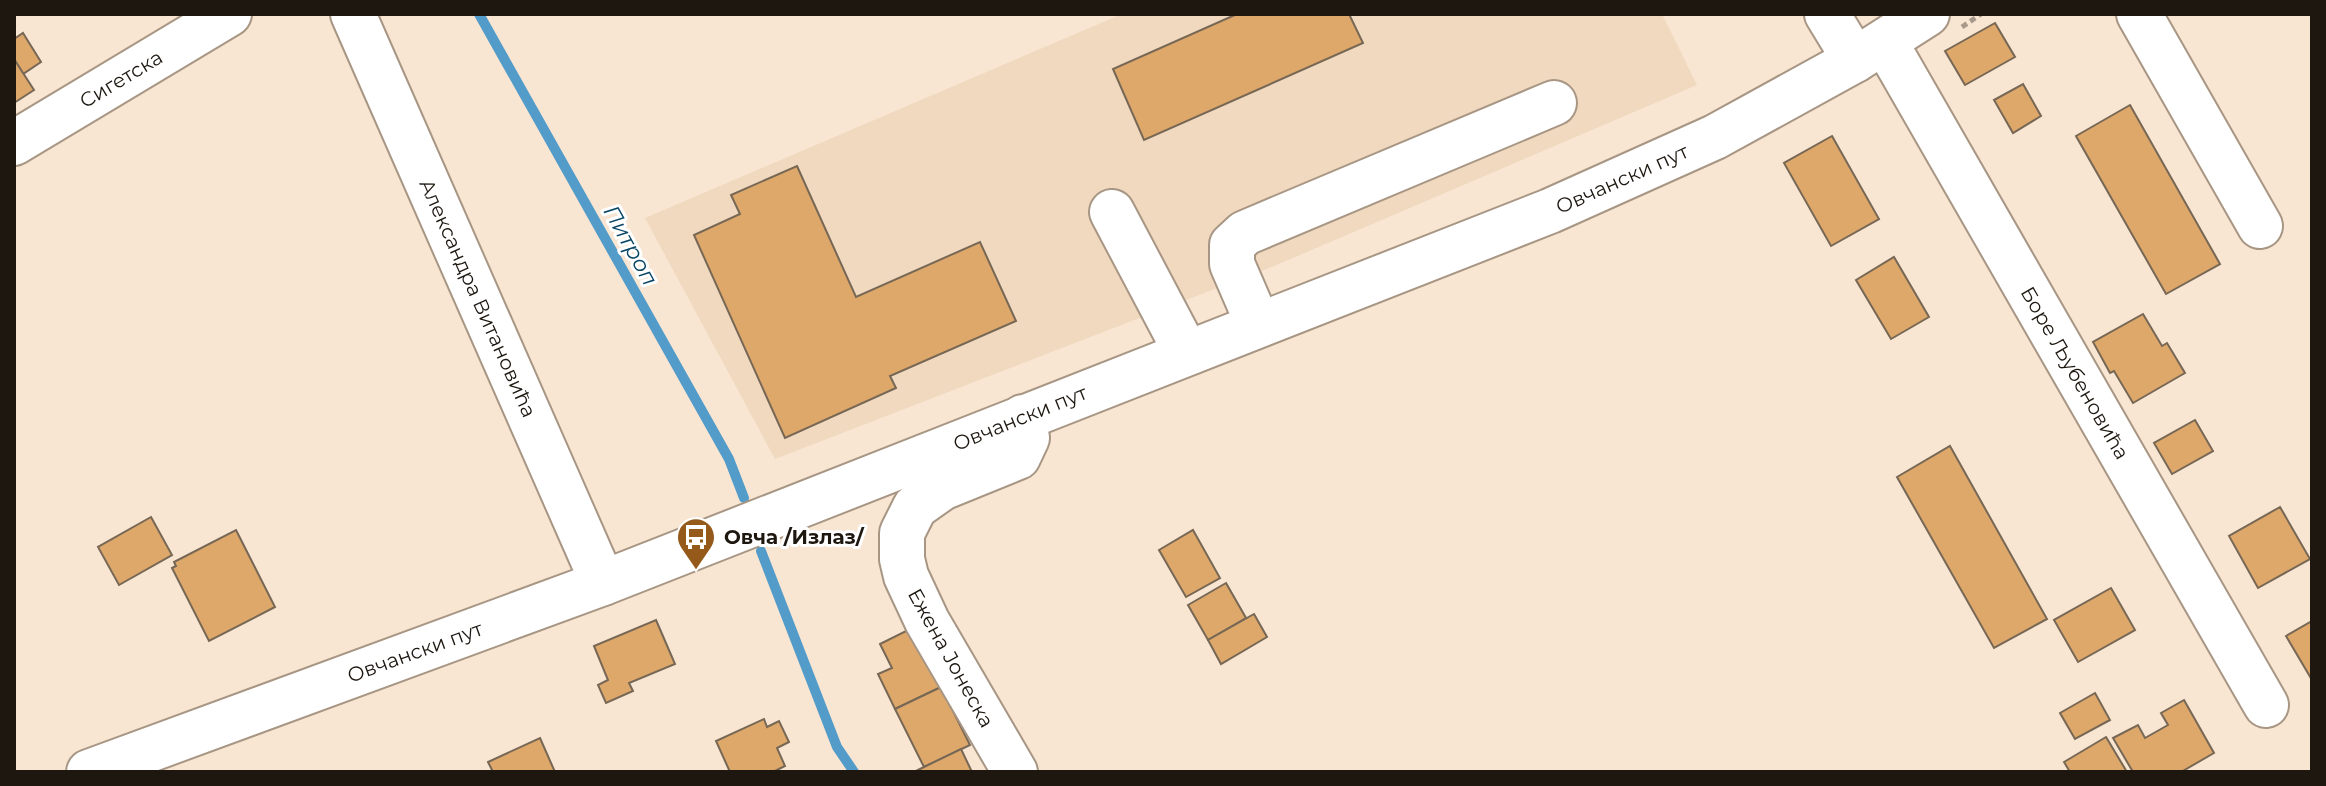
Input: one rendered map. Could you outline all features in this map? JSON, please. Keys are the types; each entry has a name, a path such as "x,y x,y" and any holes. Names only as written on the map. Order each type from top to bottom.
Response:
{"street":[{"name":"Сигетска","path":"14,143 229,14"},
{"name":"Александра Витановића","path":"353,14 603,583"},
{"name":"Боре Љубеновића","path":"1827,14 1870,51 2266,705"},
{"name":"Овчански пут","path":"89,772 603,583 1550,211 1638,174 1729,130 1870,51 1927,14"},
{"path":"2139,14 2260,226"},
{"path":"1258,324 1232,264 1232,245 1245,233 1554,103"},
{"path":"1112,212 1186,352"},
{"name":"Ежена Јонеска","path":"1015,772 927,621 906,576 902,559 902,533 915,507 942,488 1018,457 1027,438 1023,417"}],"shaded area":[{"path":"1122,14 1662,14 1697,85 1274,266 775,459 645,218"}],"building":[{"path":"1237,14 1349,14 1363,43 1144,140 1113,69"},
{"path":"1995,23 2015,57 1965,85 1945,51"},
{"path":"23,33 41,62 23,74 14,59 14,39"},
{"path":"14,59 34,90 14,103"},
{"path":"2023,84 2041,116 2013,133 1994,100"},
{"path":"2130,105 2220,264 2166,294 2076,136"},
{"path":"1832,136 1879,219 1831,246 1784,163"},
{"path":"797,166 856,297 980,242 1016,321 890,376 896,388 785,438 694,235 740,214 731,195"},
{"path":"1894,257 1929,317 1891,339 1856,280"},
{"path":"2143,314 2162,346 2167,343 2185,373 2133,403 2114,371 2110,373 2093,342"},
{"path":"2195,420 2213,451 2172,474 2154,443"},
{"path":"1950,446 2047,619 1994,648 1897,477"},
{"path":"2280,507 2310,559 2258,588 2229,536"},
{"path":"151,517 172,555 119,585 98,547"},
{"path":"236,530 275,607 209,641 172,568 176,566 174,562"},
{"path":"1193,530 1220,578 1186,597 1159,550"},
{"path":"1226,583 1246,618 1208,640 1188,605"},
{"path":"2111,588 2135,630 2078,662 2054,620"},
{"path":"1254,614 1267,637 1221,664 1208,640"},
{"path":"656,620 675,664 629,683 633,691 606,703 598,685 608,680 594,646"},
{"path":"2312,621 2312,680 2286,636"},
{"path":"912,628 941,687 895,709 878,674 892,668 880,644"},
{"path":"941,687 970,745 924,767 895,709"},
{"path":"2095,693 2110,720 2075,739 2060,713"},
{"path":"2184,700 2214,753 2181,772 2133,772 2113,738 2138,725 2145,738 2168,725 2161,713"},
{"path":"764,719 767,727 779,721 789,742 777,748 785,766 773,772 730,772 716,741"},
{"path":"2106,737 2127,772 2070,772 2064,762"},
{"path":"540,738 555,772 493,772 488,762"},
{"path":"961,749 972,772 914,772 924,767"}],"waterway":[{"name":"Питроп","path":"479,14 729,459 744,498"},
{"name":"Питроп","path":"761,551 837,747 854,772"}],"place":[{"name":"Овча /Излаз/","path":"696,571"}]}
